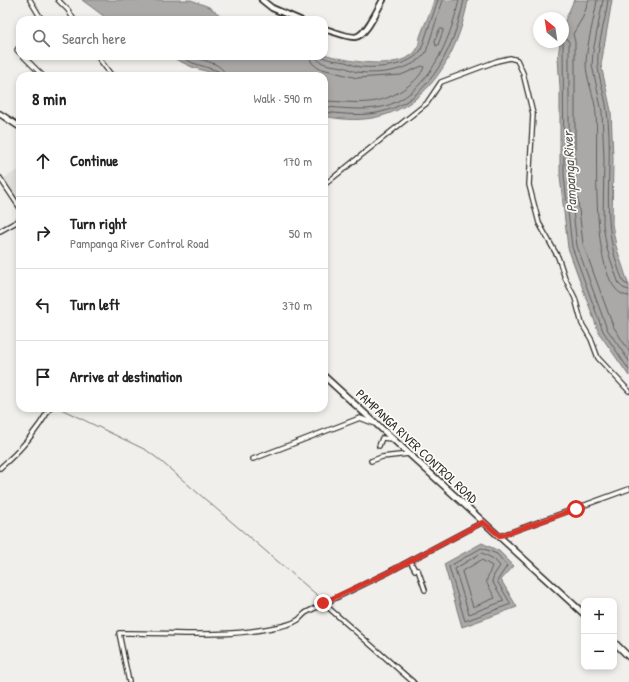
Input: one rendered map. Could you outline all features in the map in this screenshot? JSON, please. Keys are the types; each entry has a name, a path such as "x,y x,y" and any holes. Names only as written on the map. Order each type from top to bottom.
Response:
{"main road":[{"path":"0,114 16,124"},
{"name":"PAMPANGA RIVER CONTROL ROAD","path":"328,380 410,453 581,611"},
{"path":"617,645 629,657"}],"street":[{"path":"30,0 40,16"},
{"path":"58,0 72,16"},
{"path":"262,0 272,8 291,16"},
{"path":"328,30 353,37 359,36 368,27 382,0"},
{"path":"328,182 428,103 441,82 497,61 510,58 517,60 523,73 533,114 529,185 539,222 558,257 565,278 575,298 582,324 591,339 598,358 629,391"},
{"path":"26,60 39,72"},
{"path":"100,60 109,72"},
{"path":"0,178 16,202"},
{"path":"0,231 16,222"},
{"path":"0,468 15,455 34,434 48,412"},
{"path":"253,459 360,418 363,418 382,428"},
{"path":"379,446 382,438 395,440"},
{"path":"371,462 382,457 410,453"},
{"path":"500,536 629,489"},
{"path":"130,682 119,633 188,635 261,630 297,621 304,613 483,522"},
{"path":"410,560 415,570 418,570 425,590"},
{"path":"323,603 413,682"}],"shaded area":[{"path":"16,171 16,198 4,178"}],"water":[{"path":"82,0 191,0 209,7 221,16 104,16"},
{"path":"434,0 468,0 461,27 451,52 438,75 422,93 402,107 380,116 353,120 328,117 328,72 209,72 192,67 177,60 328,60 328,55 371,63 397,61 407,58 415,52"},
{"name":"Pampanga River","path":"574,0 612,0 601,65 611,111 613,158 612,224 616,246 629,286 629,376 599,333 568,248 560,176 560,88 558,58 559,48 569,48 569,12"},
{"path":"482,543 499,551 514,566 501,580 517,607 462,627 444,564"}],"waterway":[{"path":"67,412 146,450 157,458 324,601"},
{"path":"327,604 417,682"}],"route":[{"path":"323,603 387,573 483,522 500,536 576,509"}]}
